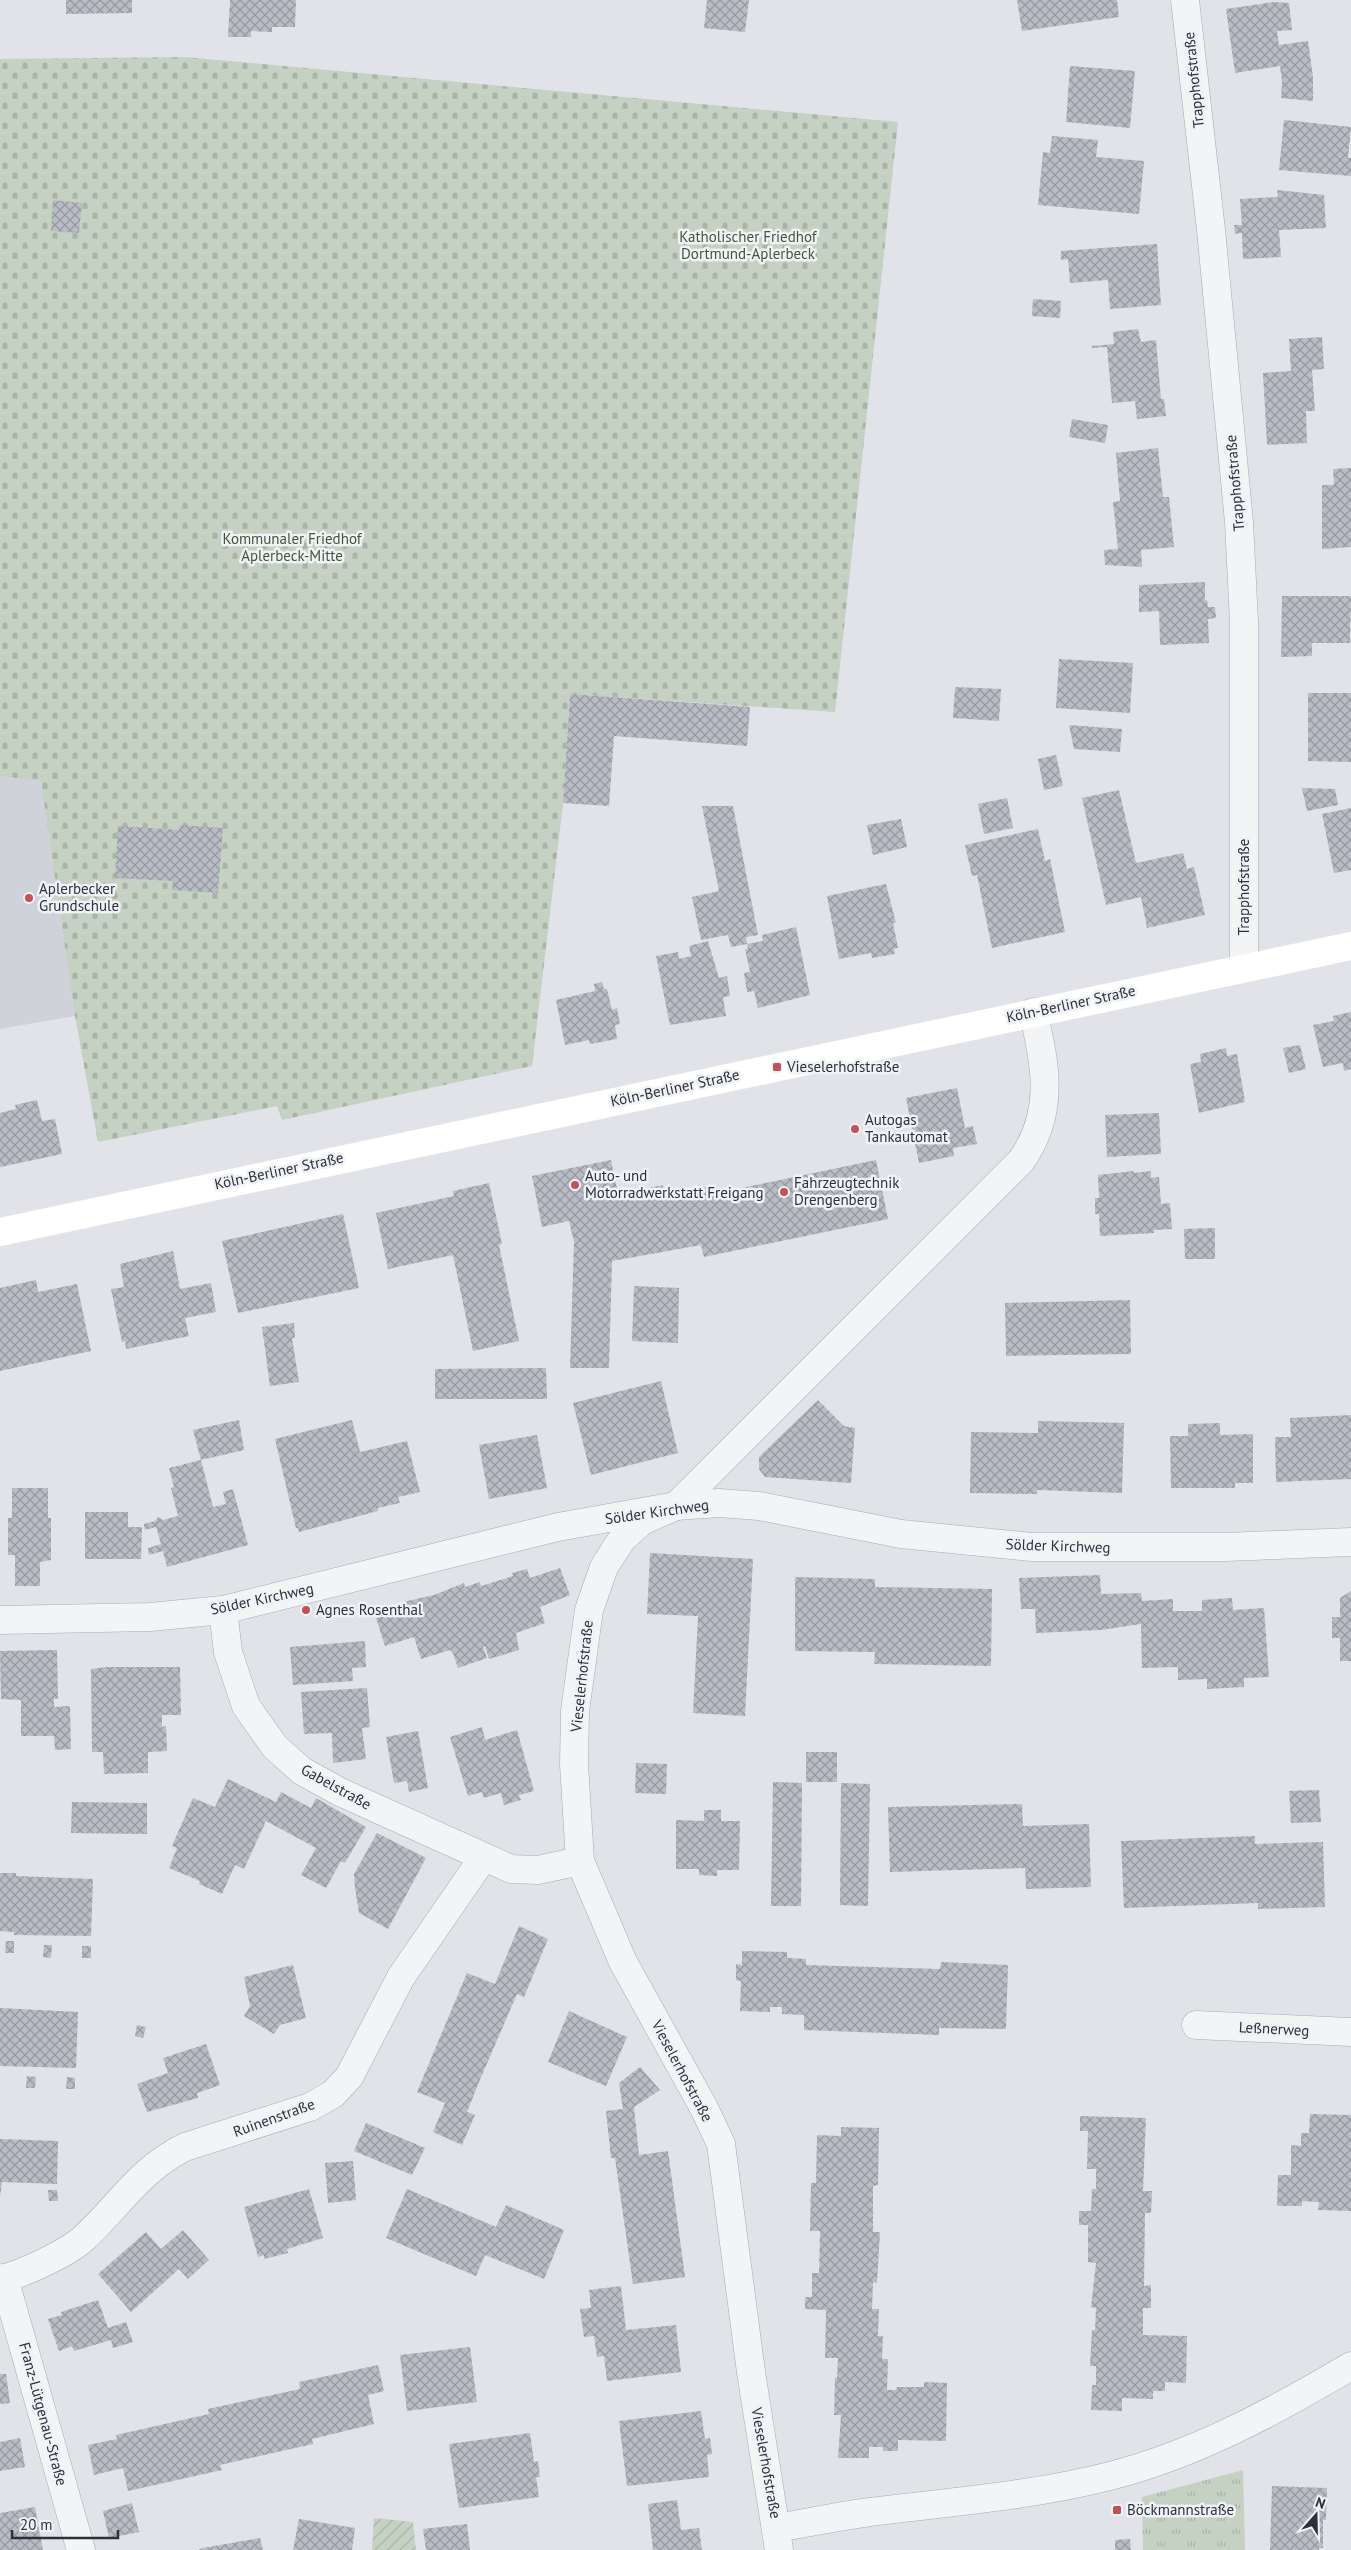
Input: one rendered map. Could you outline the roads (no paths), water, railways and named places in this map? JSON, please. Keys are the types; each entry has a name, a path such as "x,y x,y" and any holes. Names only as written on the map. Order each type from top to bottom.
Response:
{"main road":[{"name":"Köln-Berliner Straße","path":"0,1232 1351,946"}],"street":[{"name":"Trapphofstraße","path":"1185,0 1211,230 1239,522 1244,622 1244,968"},
{"name":"Vieselerhofstraße","path":"778,2539 751,2372 721,2144 704,2108 623,1962 580,1861 574,1764 574,1711 589,1610 604,1567 622,1539 642,1522 676,1506 1021,1161 1032,1146 1043,1115 1045,1084 1042,1050 1033,1012"},
{"name":"Sölder Kirchweg","path":"0,1620 150,1618 223,1610 558,1527 676,1506 719,1503 759,1506 901,1534 1032,1547 1225,1547 1351,1542"},
{"name":"Gabelstraße","path":"223,1610 228,1652 246,1706 276,1747 302,1771 340,1792 483,1858"},
{"path":"483,1858 511,1869 538,1870 580,1861"},
{"name":"Ruinenstraße","path":"2,2279 55,2257 82,2240 144,2174 166,2157 185,2148 310,2107 332,2094 349,2077 401,1977 438,1919 483,1858"},
{"name":"Leßnerweg","path":"1196,2025 1351,2032"},
{"name":"Franz-Lütgenau-Straße","path":"2,2279 81,2550"},
{"path":"778,2539 869,2512 1032,2492 1110,2476 1193,2448 1266,2414 1351,2366"}],"place":[{"name":"Aplerbecker Grundschule","path":"29,898"},
{"name":"Vieselerhofstraße","path":"777,1067"},
{"name":"Autogas Tankautomat","path":"855,1129"},
{"name":"Auto- und Motorradwerkstatt Freigang","path":"575,1185"},
{"name":"Fahrzeugtechnik Drengenberg","path":"784,1192"},
{"name":"Agnes Rosenthal","path":"306,1610"},
{"name":"Böckmannstraße","path":"1117,2510"}],"park label":[{"name":"Katholischer Friedhof Dortmund-Aplerbeck","path":"748,246"},
{"name":"Kommunaler Friedhof Aplerbeck-Mitte","path":"292,548"}]}
